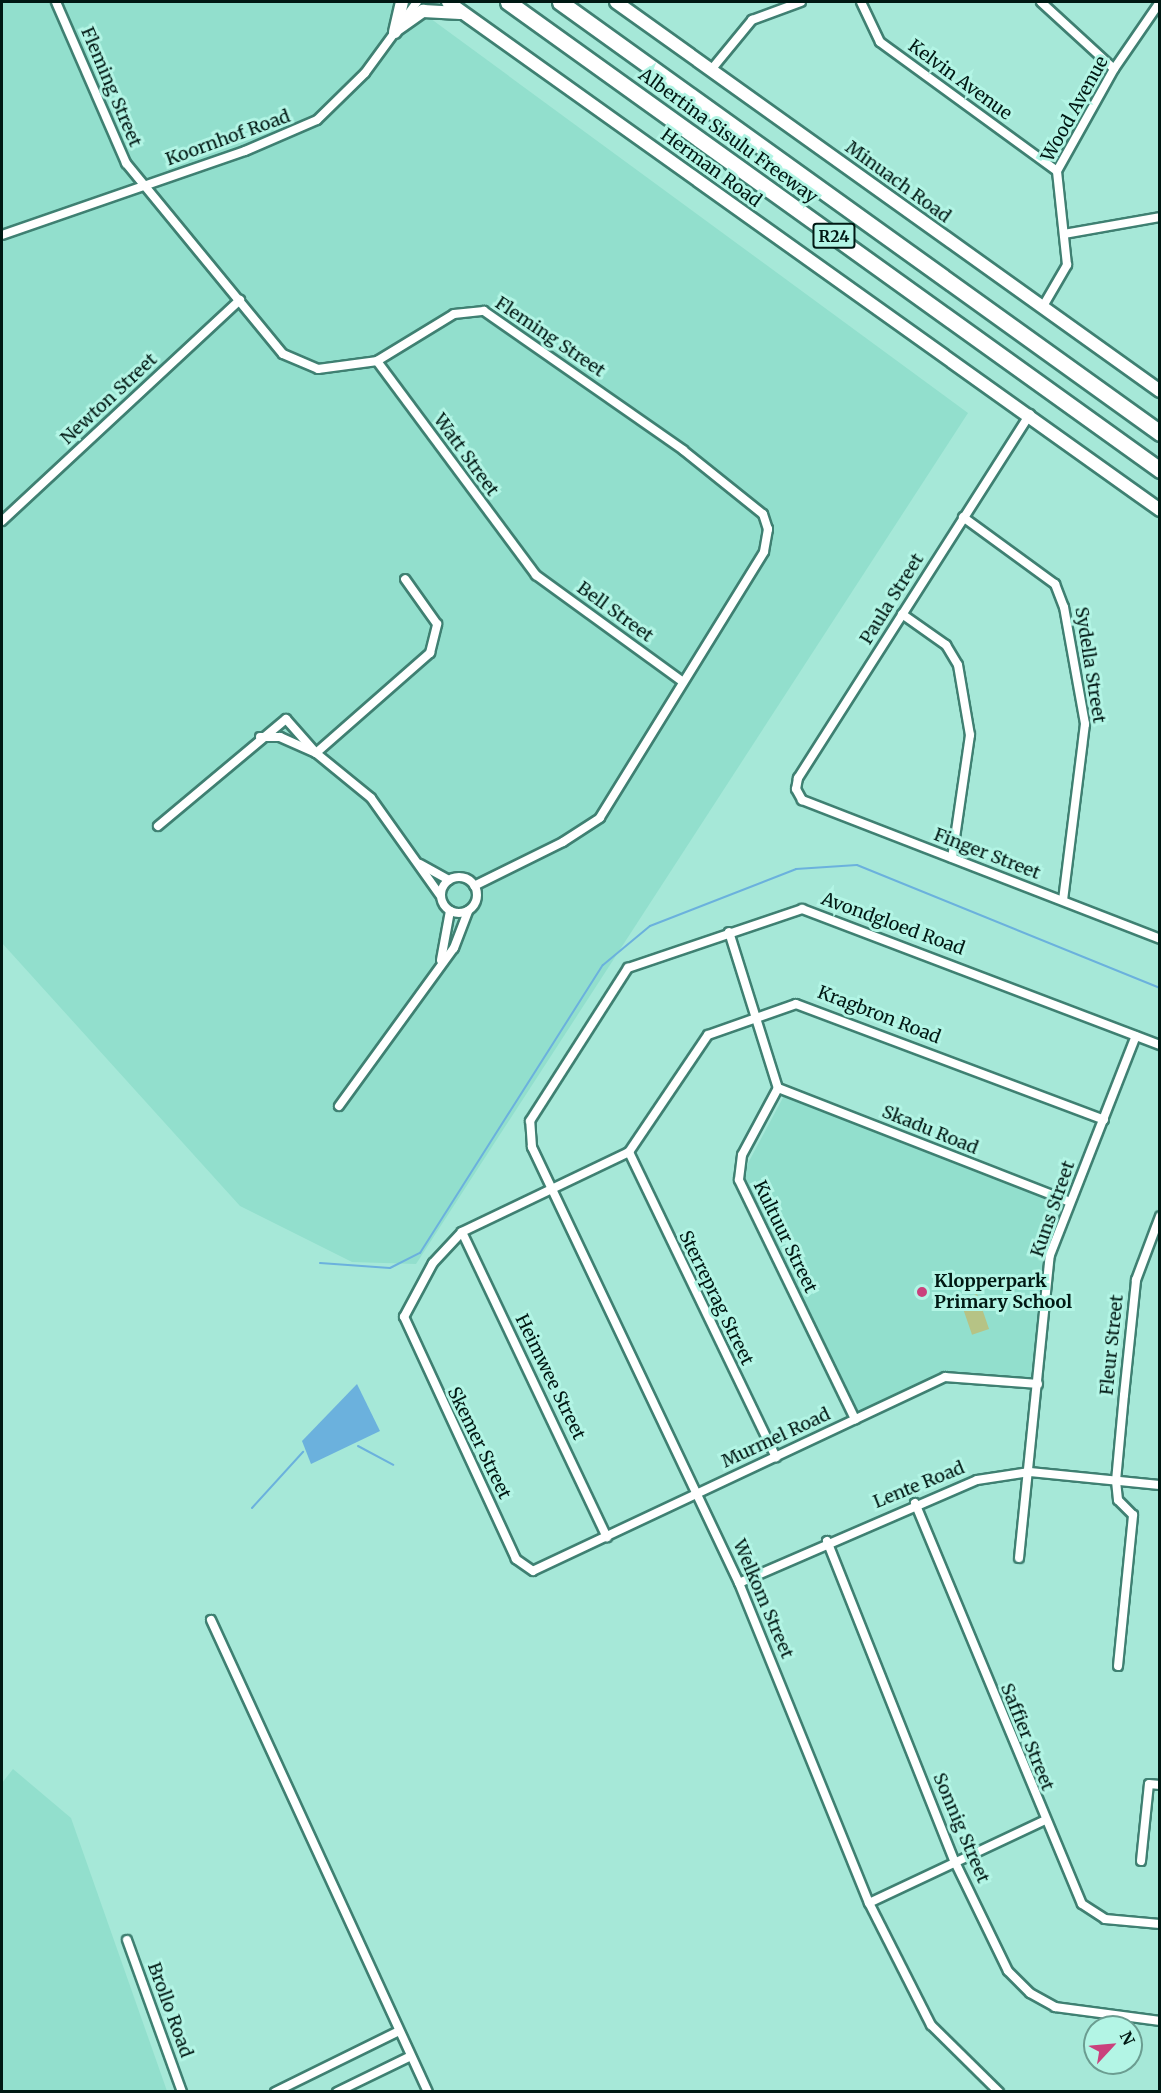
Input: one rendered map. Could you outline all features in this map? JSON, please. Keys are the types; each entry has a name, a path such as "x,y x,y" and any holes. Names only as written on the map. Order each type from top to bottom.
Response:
{"highway":[{"name":"Albertina Sisulu Freeway","path":"508,2 1160,470"},
{"name":"Albertina Sisulu Freeway","path":"560,2 1160,433"}],"main road":[{"path":"396,31 402,2"},
{"name":"Herman Road","path":"448,2 1160,510"},
{"name":"Minuach Road","path":"616,2 1160,392"},
{"path":"396,31 430,9 467,15"}],"street":[{"name":"Fleming Street","path":"56,2 113,140 143,186 240,300 279,350 296,363 318,369 377,361 454,314 484,311 758,506 768,530 764,552 682,681 600,818 578,833 474,886"},
{"name":"Koornhof Road","path":"2,235 143,186 317,120 351,89 417,2"},
{"path":"711,70 752,20 801,2"},
{"name":"Kelvin Avenue","path":"861,2 880,42 1057,171"},
{"path":"1041,2 1114,69"},
{"name":"Wood Avenue","path":"1042,308 1066,270 1057,171 1114,69 1160,2"},
{"path":"1064,234 1160,217"},
{"name":"Newton Street","path":"2,521 240,300"},
{"name":"Watt Street","path":"377,361 530,568"},
{"name":"Paula Street","path":"802,800 796,789 798,778 1029,415"},
{"name":"Sydella Street","path":"963,517 1052,582 1064,607 1085,730 1063,900"},
{"name":"Bell Street","path":"530,568 682,681"},
{"path":"316,753 430,653 437,624 405,579"},
{"path":"902,614 946,645 958,665 970,735 952,858"},
{"path":"158,826 260,737 286,719 316,753 371,798 450,911 439,966"},
{"path":"260,737 280,737 316,753"},
{"name":"Finger Street","path":"802,800 1160,939"},
{"path":"339,1106 454,948 468,911 476,900 474,886 463,878 449,880 417,862"},
{"path":"440,896 449,880"},
{"path":"450,911 468,911"},
{"name":"Avondgloed Road","path":"539,1102 628,968 792,911 819,912 1160,1045"},
{"path":"729,932 778,1088"},
{"name":"Kragbron Road","path":"629,1152 705,1038 754,1016 805,1004 1104,1120"},
{"name":"Kuns Street","path":"1019,1558 1050,1256 1136,1036"},
{"name":"Skadu Road","path":"778,1088 1070,1202"},
{"name":"Kultuur Street","path":"778,1088 742,1155 739,1180 855,1419"},
{"name":"Welkom Street","path":"539,1102 529,1136 550,1189 739,1583 869,1903 931,2025 999,2091"},
{"path":"462,1232 629,1152"},
{"name":"Sterreprag Street","path":"629,1152 776,1456"},
{"name":"Fleur Street","path":"1116,1481 1136,1280 1160,1216"},
{"name":"Skemer Street","path":"462,1232 433,1263 404,1317 516,1559 524,1568 537,1570"},
{"name":"Heimwee Street","path":"462,1232 607,1537"},
{"name":"Murmel Road","path":"537,1570 947,1376 1038,1384"},
{"name":"Lente Road","path":"739,1583 827,1541 971,1481 1029,1472 1160,1485"},
{"path":"1116,1481 1118,1500 1133,1515 1118,1666"},
{"name":"Saffier Street","path":"915,1503 1043,1821 1090,1912 1114,1921 1160,1924"},
{"name":"Sonnig Street","path":"827,1541 955,1862 1008,1971 1029,1993 1067,2010 1160,2021"},
{"path":"211,1620 428,2091"},
{"path":"1141,1861 1149,1784 1160,1785"},
{"path":"869,1903 1043,1821"},
{"name":"Brollo Road","path":"127,1941 182,2091"},
{"path":"275,2091 399,2031"},
{"path":"337,2091 411,2056"}],"shaded area":[{"path":"2,2 408,2 968,413 416,1264 352,1262 240,1206 2,943"},
{"name":"Klopperpark Primary School","path":"786,1092 1065,1206 1036,1388 939,1378 852,1419 739,1180"},
{"path":"977,1294 989,1329 972,1335 960,1300"},
{"path":"13,1769 71,1818 167,2091 2,2091 2,1783"}],"water":[{"path":"357,1384 380,1431 311,1464 302,1441"}],"waterway":[{"path":"320,1263 390,1268 420,1253 603,965 650,926 796,869 857,865 1160,988"},
{"path":"358,1446 393,1465"},
{"path":"252,1508 303,1452"}],"place":[{"name":"Klopperpark Primary School","path":"922,1292"}]}
